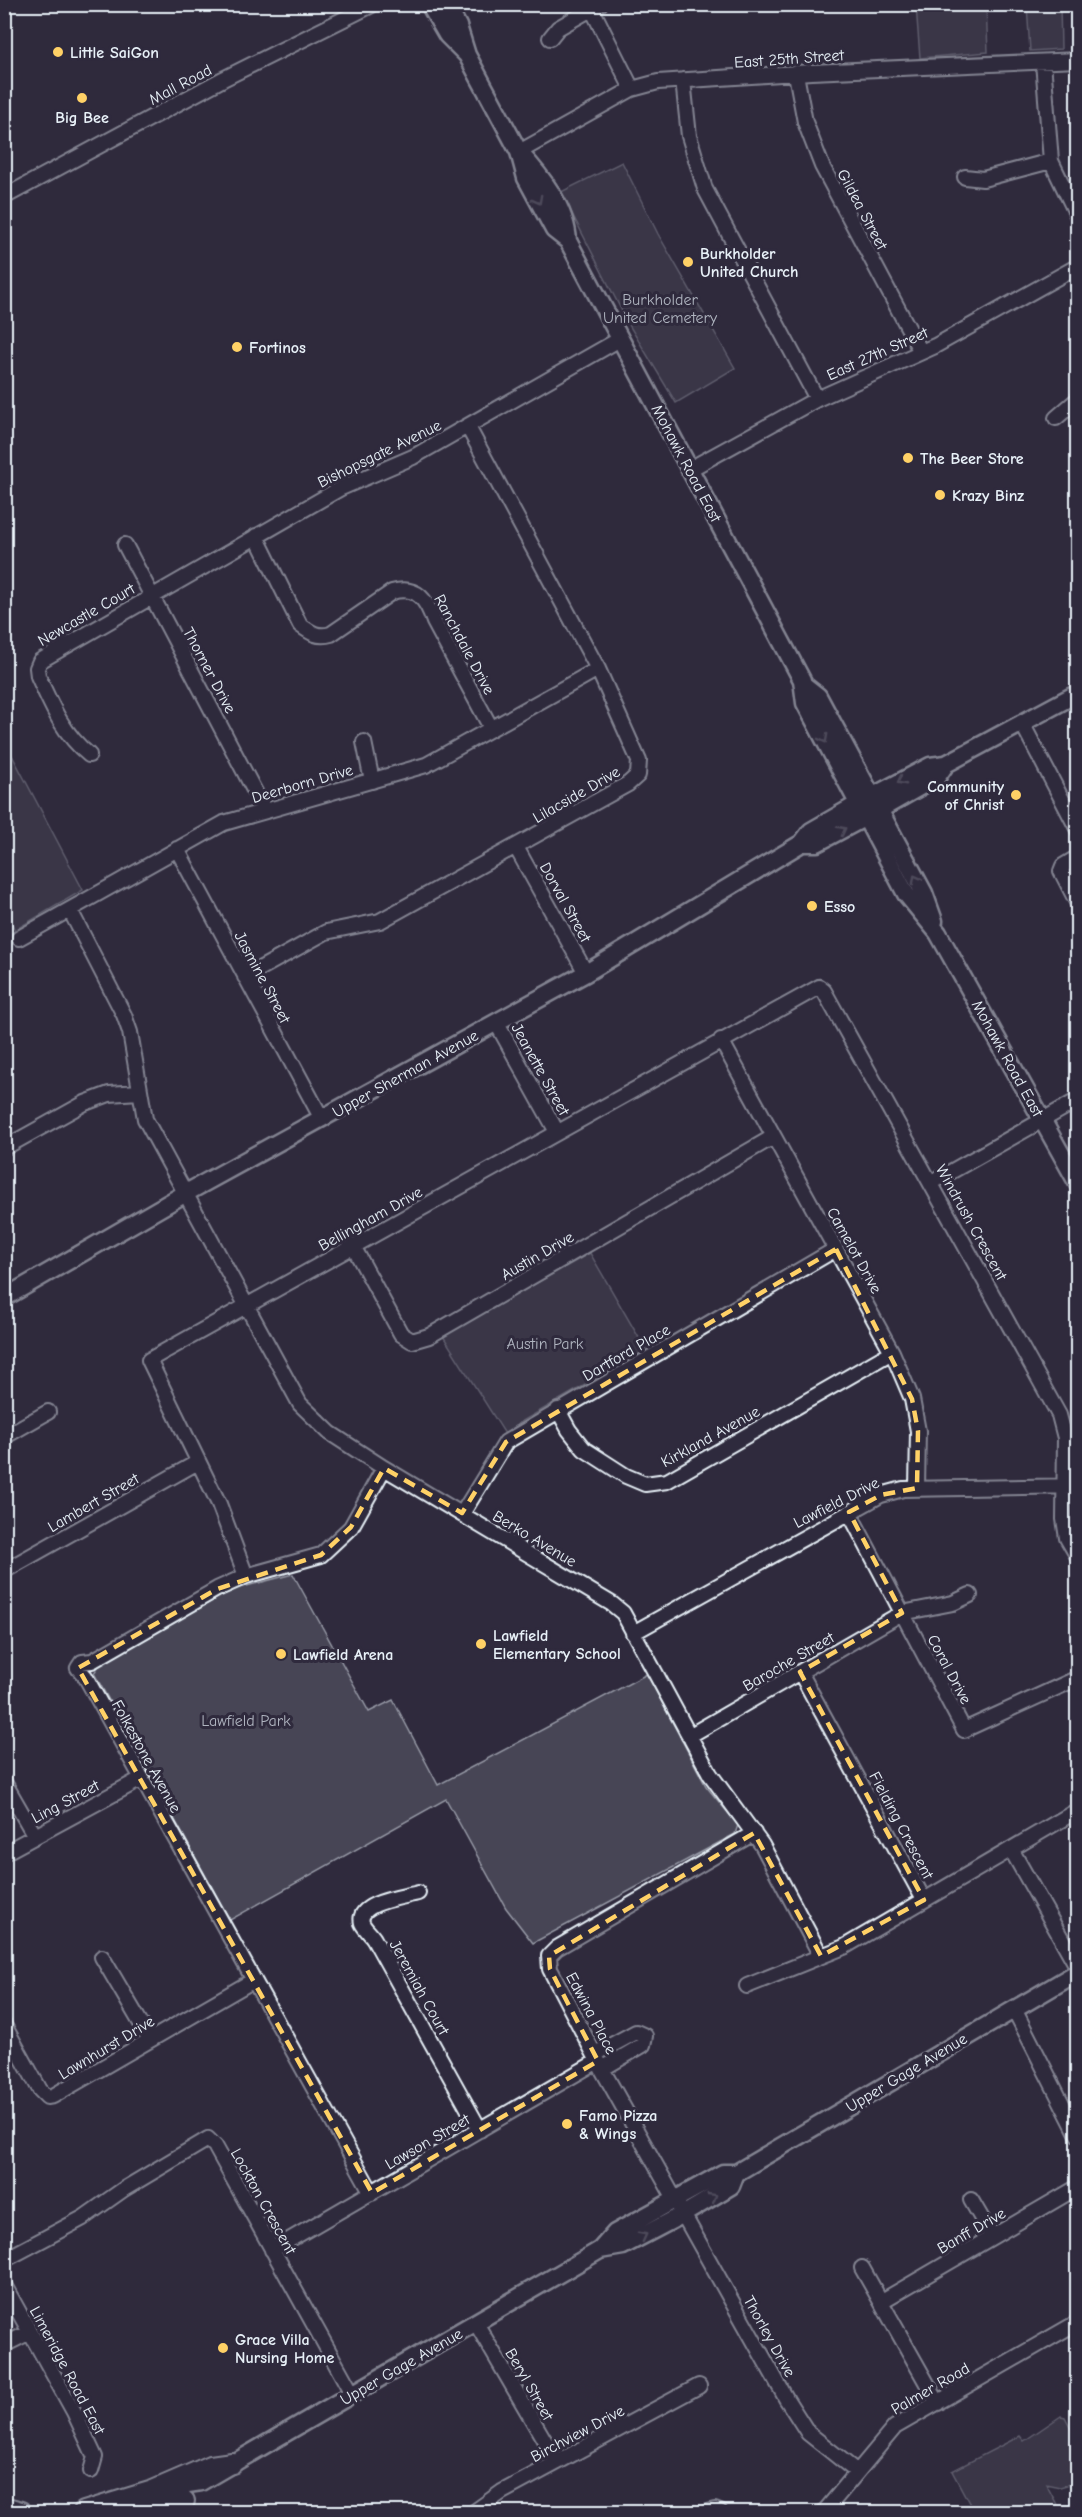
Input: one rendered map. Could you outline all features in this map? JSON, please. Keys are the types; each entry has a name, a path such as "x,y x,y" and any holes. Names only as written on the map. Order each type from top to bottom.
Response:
{"highway":[{"path":"84,2512 153,2490 211,2466 232,2463"},
{"path":"4,2507 21,2512"}],"main road":[{"name":"Mohawk Road East","path":"429,4 447,35 467,55"},
{"name":"Mohawk Road East","path":"446,4 458,26 467,55 519,152 538,173 567,223 568,241 804,685 818,696 906,894 938,933 1077,1184"},
{"name":"Upper Sherman Avenue","path":"4,1298 186,1193 586,973 802,843 811,831 869,807 930,766 946,764 1077,693"},
{"name":"Upper Gage Avenue","path":"138,2512 188,2484 201,2482 353,2395 600,2250 615,2234 675,2199 723,2173 736,2174 1077,1970"},
{"name":"Upper Gage Avenue","path":"600,2250 623,2246 684,2214 731,2186 736,2174"},
{"name":"Upper Gage Avenue","path":"165,2512 178,2507 195,2495 201,2482"}],"street":[{"name":"Mall Road","path":"4,197 214,84 374,4"},
{"path":"550,38 558,28 596,7 632,89"},
{"name":"East 25th Street","path":"519,152 632,89 658,82 1077,60"},
{"path":"1043,62 1051,160 1077,217"},
{"name":"Gildea Street","path":"796,74 807,130 822,166 921,352"},
{"path":"683,80 689,136 705,189 817,399"},
{"path":"965,177 983,179 1051,160"},
{"name":"East 27th Street","path":"690,469 817,399 921,352 1077,266"},
{"name":"Bishopsgate Avenue","path":"152,595 342,488 413,457 468,427 620,339"},
{"path":"1056,418 1077,399"},
{"name":"Lilacside Drive","path":"245,977 326,932 380,921 628,784 638,775 639,761 598,669 468,427"},
{"name":"Ranchdale Drive","path":"256,536 300,625 310,633 321,637 331,634 392,592 413,591 422,596 491,728"},
{"name":"Thorner Drive","path":"125,545 266,811"},
{"name":"Newcastle Court","path":"88,755 64,730 38,676 37,668 40,661 48,654 152,595"},
{"name":"Deerborn Drive","path":"20,938 224,823 426,765 598,669"},
{"path":"1022,723 1077,830"},
{"path":"364,742 372,780"},
{"name":"Dorval Street","path":"516,847 586,973"},
{"name":"Jasmine Street","path":"177,849 322,1119"},
{"path":"1077,857 1063,866 1061,871 1077,904"},
{"name":"Berko Avenue","path":"70,910 124,1015 130,1032 145,1119 245,1307 300,1404 330,1433 384,1468 612,1604 623,1613 714,1780 754,1833 821,1956"},
{"name":"Windrush Crescent","path":"815,988 819,987 824,991 1059,1415 1065,1438 1071,1487"},
{"name":"Bellingham Drive","path":"246,1576 219,1504 149,1359 815,988"},
{"name":"Jeanette Street","path":"496,1022 557,1132"},
{"name":"Camelot Drive","path":"721,1040 892,1352 912,1399 916,1420 917,1488"},
{"path":"4,1148 85,1103 109,1094 139,1092"},
{"path":"931,1183 1077,1100"},
{"name":"Austin Drive","path":"353,1246 401,1334 412,1341 429,1336 773,1137"},
{"name":"Dartford Place","path":"462,1514 506,1442 836,1249"},
{"name":"Kirkland Avenue","path":"558,1410 569,1430 584,1449 626,1476 645,1484 667,1481 892,1352"},
{"path":"4,1437 48,1412"},
{"name":"Lambert Street","path":"4,1571 198,1461"},
{"name":"Folkestone Avenue","path":"372,2193 85,1676 78,1668 82,1662 92,1661 217,1589 246,1576 321,1555 351,1527 384,1468"},
{"path":"1071,1487 1067,1538 1077,1557"},
{"name":"Lawfield Drive","path":"633,1633 881,1495 917,1488 1071,1487"},
{"name":"Coral Drive","path":"849,1512 964,1730 1077,1678"},
{"name":"Baroche Street","path":"689,1736 902,1613 954,1603 969,1595"},
{"name":"Fielding Crescent","path":"800,1672 924,1900 1077,1810"},
{"name":"Ling Street","path":"4,1853 141,1779"},
{"path":"4,1782 35,1836"},
{"name":"Edwina Place","path":"675,2199 550,1969 549,1956 557,1948 754,1833"},
{"path":"1011,1849 1077,1970"},
{"name":"Jeremiah Court","path":"418,1893 369,1906 363,1914 362,1923 374,1939 480,2130"},
{"path":"747,1986 844,1947 924,1900"},
{"path":"102,1957 150,2039"},
{"name":"Lawnhurst Drive","path":"4,2025 40,2090 47,2097 59,2094 254,1980"},
{"path":"1014,2009 1077,2135"},
{"name":"Lawson Street","path":"272,2250 598,2061"},
{"name":"Lockton Crescent","path":"4,2260 83,2218 124,2189 197,2147 204,2139 208,2139 215,2146 353,2395"},
{"name":"Banff Drive","path":"882,2301 1077,2187"},
{"name":"Thorley Drive","path":"675,2199 787,2400 808,2433 857,2472"},
{"path":"971,2200 992,2236"},
{"path":"862,2268 938,2403"},
{"name":"Limeridge Road East","path":"4,2285 74,2412 95,2457 91,2471"},
{"name":"Palmer Road","path":"824,2512 889,2432 1077,2322"},
{"name":"Beryl Street","path":"476,2323 557,2462"},
{"path":"4,2345 30,2332"},
{"name":"Birchview Drive","path":"474,2512 502,2492 699,2386"}],"highlighted area":[{"path":"836,1249 912,1399 918,1431 917,1488 881,1495 849,1512 902,1613 800,1672 924,1900 821,1956 754,1833 549,1956 550,1969 598,2061 372,2193 78,1668 217,1589 321,1555 351,1527 384,1468 462,1513 506,1442"}],"green space":[{"path":"916,5 1027,5 986,6 988,52 920,58"},
{"path":"1027,5 1060,5 1061,49 1030,51"},
{"name":"Burkholder United Cemetery","path":"622,162 658,234 735,368 676,403 629,325 561,192"},
{"path":"5,742 83,890 15,930 5,910"},
{"name":"Austin Park","path":"590,1253 646,1350 521,1422 505,1434 443,1336"},
{"name":"Lawfield Park","path":"293,1574 369,1712 393,1700 438,1785 647,1674 706,1786 738,1825 735,1834 533,1943 506,1908 446,1799 230,1920 94,1673 100,1664 231,1590"},
{"path":"1061,2416 1065,2417 1077,2440 1077,2482 1060,2487 1046,2484 1061,2512 974,2512 952,2471 1020,2436 1024,2441"}],"place":[{"name":"Little SaiGon","path":"58,52"},
{"name":"Big Bee","path":"82,98"},
{"name":"Burkholder United Church","path":"688,262"},
{"name":"Fortinos","path":"237,347"},
{"name":"The Beer Store","path":"908,458"},
{"name":"Krazy Binz","path":"940,495"},
{"name":"Community of Christ","path":"1016,795"},
{"name":"Esso","path":"812,906"},
{"name":"Lawfield Elementary School","path":"481,1644"},
{"name":"Lawfield Arena","path":"281,1654"},
{"name":"Famo Pizza & Wings","path":"567,2124"},
{"name":"Grace Villa Nursing Home","path":"223,2348"}]}
